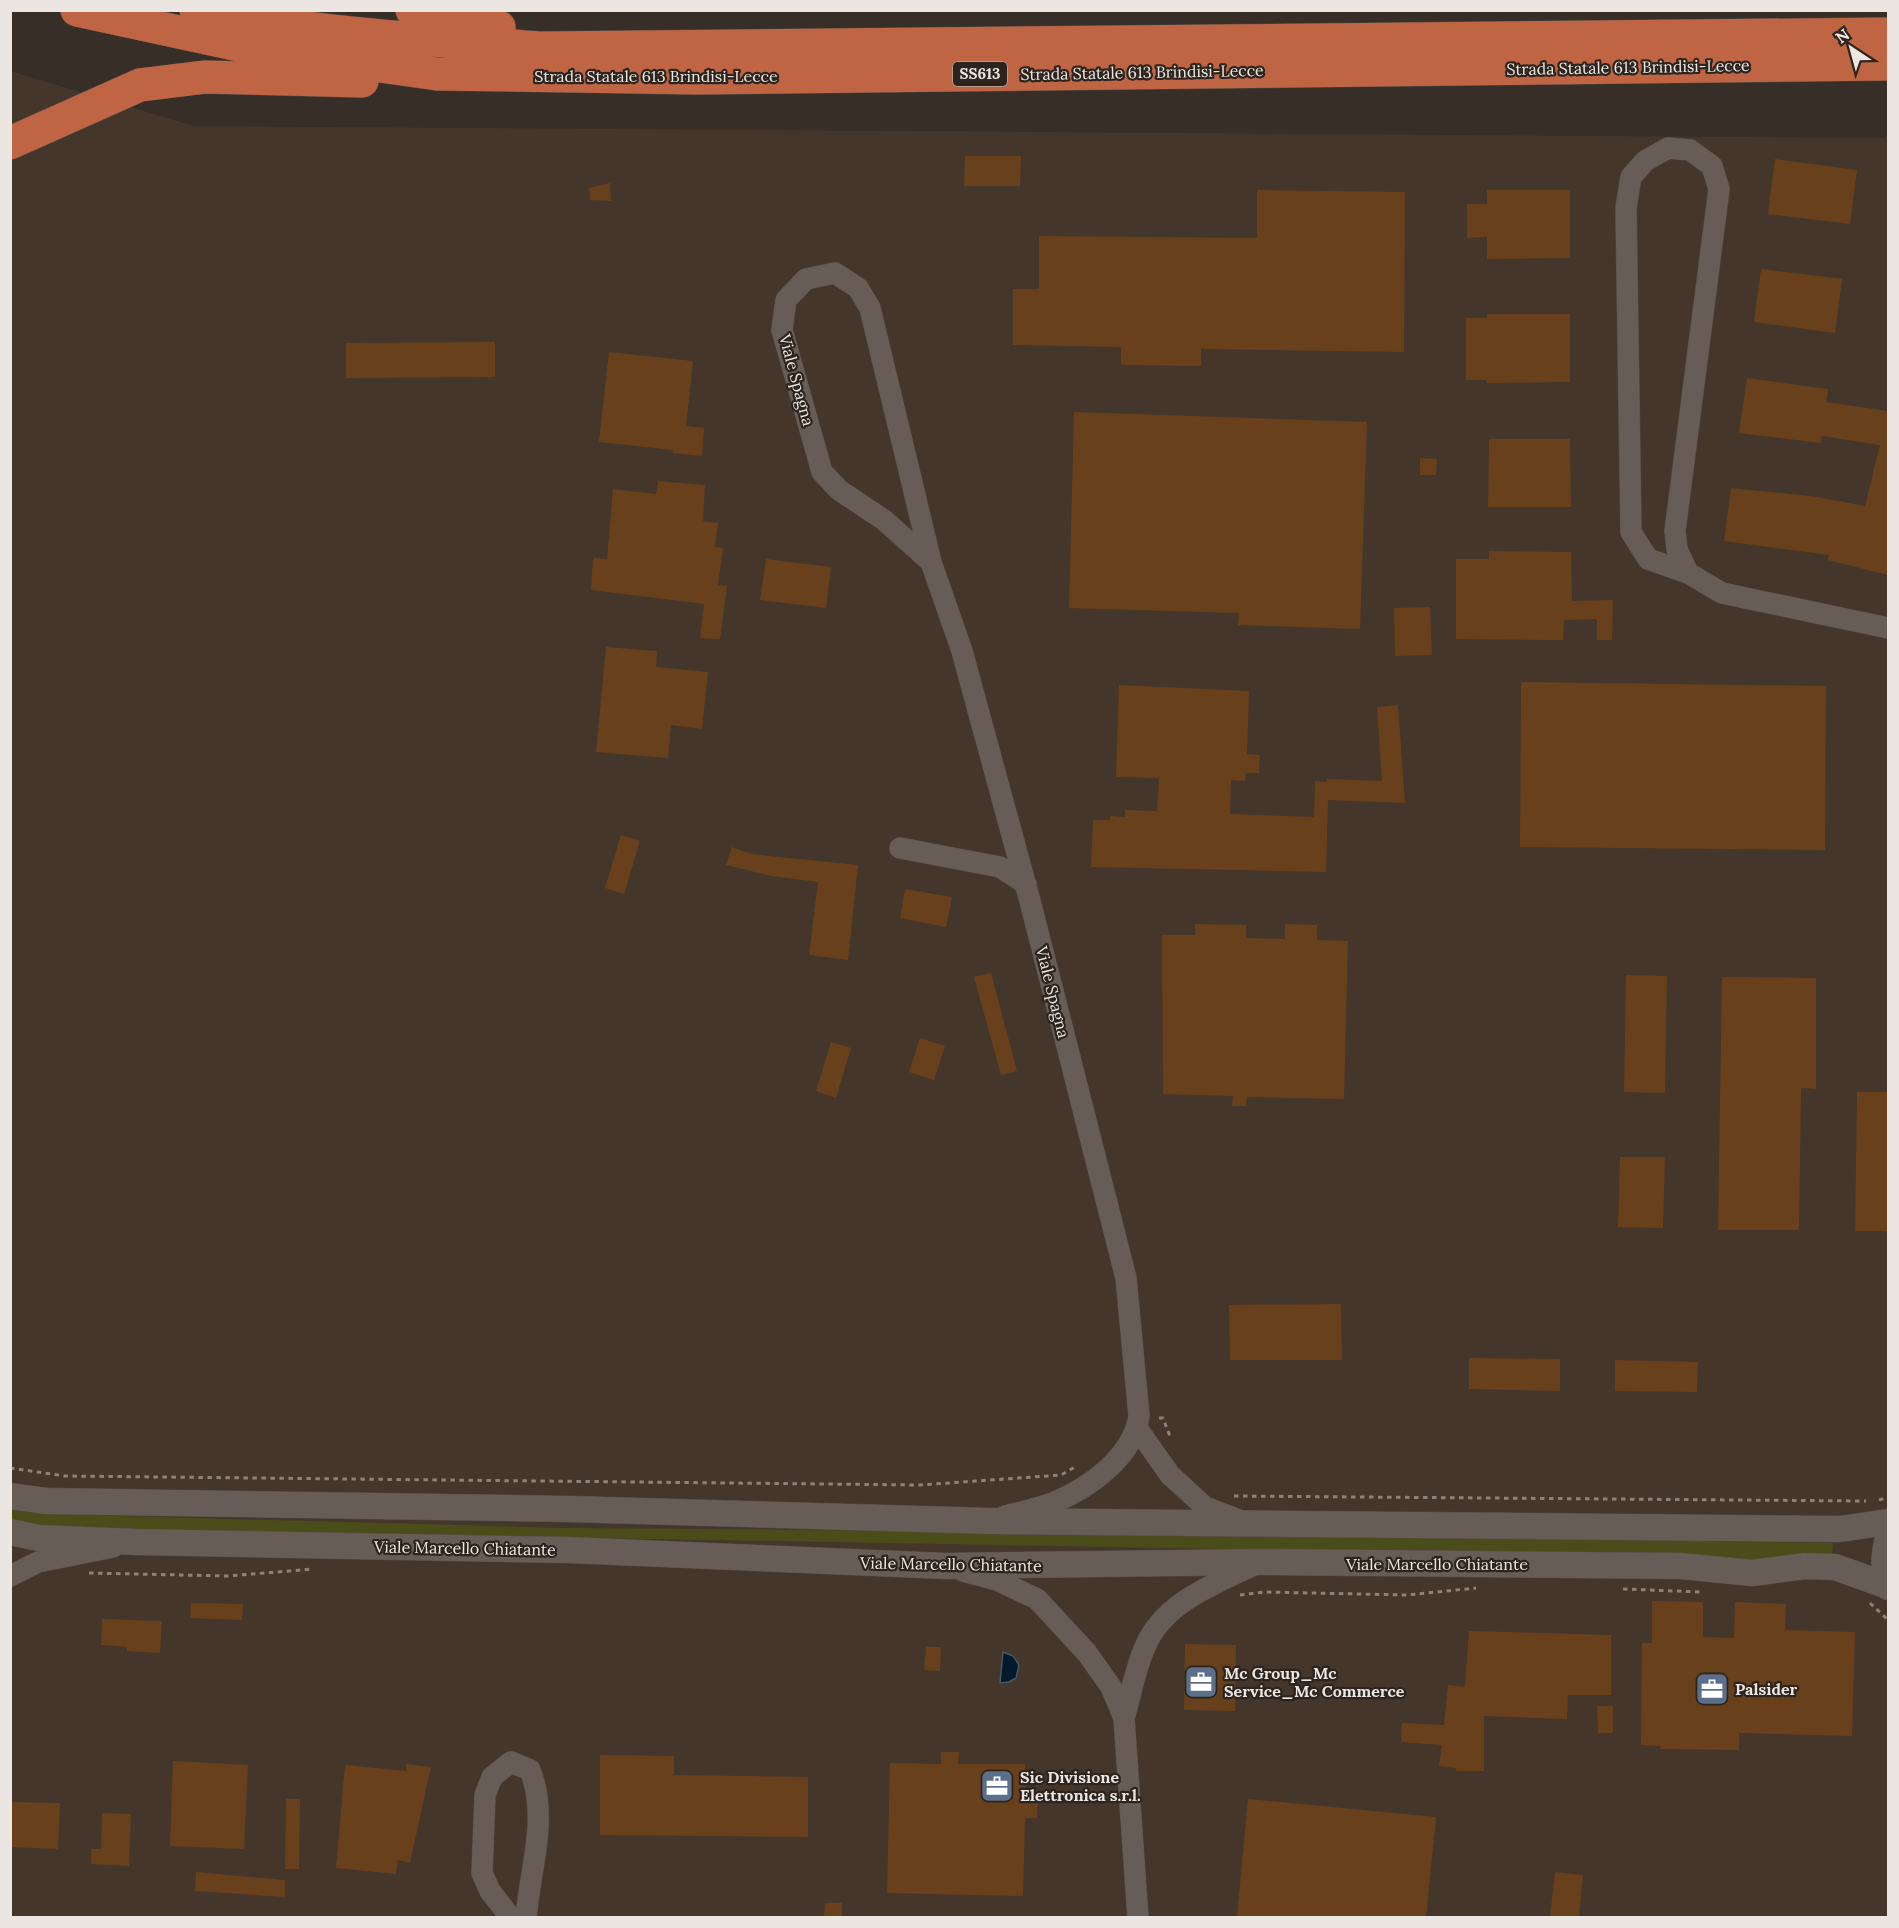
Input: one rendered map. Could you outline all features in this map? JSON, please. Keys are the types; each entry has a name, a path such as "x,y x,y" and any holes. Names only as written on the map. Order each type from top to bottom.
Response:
{"highway":[{"name":"Strada Statale 613 Brindisi-Lecce","path":"77,10 253,48 437,74 698,78 1888,64"},
{"name":"Strada Statale 613 Brindisi-Lecce","path":"196,10 258,23 403,39 542,48 1888,34"},
{"path":"412,10 497,27 727,30 744,46"},
{"path":"10,143 140,85 205,77 405,82 437,74"}],"street":[{"path":"1688,573 1677,549 1675,531 1719,189 1712,166 1690,150 1668,148 1645,161 1631,177 1626,208 1631,532 1648,559 1688,573 1722,593 1888,628"},
{"name":"Viale Spagna","path":"931,562 884,520 839,490 822,472 782,330 786,300 806,279 835,273 858,288 870,308 931,562 962,651 1026,884 1126,1278 1138,1422 1170,1475 1205,1507 1248,1524"},
{"path":"900,848 1000,867 1026,884"},
{"path":"990,1521 1055,1502 1095,1478 1126,1452 1138,1422"},
{"path":"10,1496 46,1501 557,1509 990,1521 1840,1529 1888,1522"},
{"name":"Viale Marcello Chiatante","path":"10,1532 39,1538 137,1542 568,1550 946,1566 1260,1562 1681,1566 1752,1573 1805,1566 1835,1567 1888,1586"},
{"name":"Viale Marcello Chiatante","path":"1888,1539 1884,1551 1884,1569 1888,1586"},
{"path":"10,1576 38,1562 137,1542"},
{"path":"1124,1718 1145,1646 1163,1618 1211,1586 1260,1562"},
{"path":"946,1566 997,1580 1037,1599 1100,1670 1111,1687 1124,1718 1138,1917"},
{"path":"511,1917 490,1891 482,1873 485,1795 492,1778 511,1762 530,1770 538,1789 538,1831 526,1917"}],"path":[{"path":"1138,1422 1163,1418 1174,1448"},
{"path":"10,1468 65,1476 920,1485 1060,1474 1080,1465"},
{"path":"1227,1493 1235,1496 1287,1497 1836,1503 1874,1501 1888,1497"}],"shaded area":[{"path":"10,71 194,126 1888,138 1888,1917 11,1917"}],"green space":[{"path":"10,1508 83,1515 568,1528 1063,1532 1833,1543 1832,1556 1741,1561 1678,1554 1517,1554 82,1529 11,1523"}],"water":[{"path":"1003,1652 1013,1656 1019,1665 1016,1678 1000,1683"}],"building":[{"path":"965,156 1021,156 1020,186 964,186"},
{"path":"1775,159 1857,170 1850,224 1768,214"},
{"path":"610,183 611,201 590,200 589,188"},
{"path":"1257,190 1405,192 1404,352 1201,349 1201,366 1121,365 1121,347 1013,345 1013,289 1039,289 1039,236 1257,238"},
{"path":"1487,190 1570,190 1570,258 1487,259 1487,237 1467,238 1467,204 1487,204"},
{"path":"1761,269 1842,279 1835,333 1754,322"},
{"path":"1487,314 1570,314 1570,382 1487,383 1487,380 1466,380 1466,318 1487,318"},
{"path":"495,342 495,377 346,378 346,343"},
{"path":"609,352 693,361 686,426 704,428 702,456 672,453 673,450 599,442"},
{"path":"1747,378 1828,389 1826,402 1888,411 1888,575 1828,560 1829,555 1724,541 1731,488 1811,496 1865,506 1880,445 1822,436 1821,443 1739,433"},
{"path":"1074,412 1367,422 1360,629 1238,625 1239,613 1069,608"},
{"path":"1489,439 1570,439 1571,507 1488,507"},
{"path":"1420,458 1437,459 1436,475 1420,475"},
{"path":"658,481 705,485 703,521 718,523 715,547 723,548 718,585 727,586 720,639 700,638 704,604 591,590 593,558 607,559 613,489 656,494"},
{"path":"1489,551 1571,552 1572,601 1613,600 1612,640 1597,640 1597,619 1564,620 1563,640 1456,639 1456,559 1489,559"},
{"path":"766,559 831,567 826,608 760,600"},
{"path":"1430,607 1432,655 1395,656 1394,608"},
{"path":"606,647 657,651 656,667 708,672 702,729 671,725 668,758 596,752"},
{"path":"1521,682 1826,686 1825,850 1520,847"},
{"path":"1119,685 1249,691 1247,754 1260,755 1259,773 1246,773 1245,781 1231,780 1230,814 1314,817 1315,781 1327,782 1327,779 1382,781 1377,707 1398,705 1405,803 1328,800 1326,872 1091,867 1093,820 1110,820 1110,816 1125,817 1125,810 1157,811 1159,778 1116,777"},
{"path":"621,835 640,841 624,894 605,888"},
{"path":"732,847 751,854 858,865 848,960 809,955 818,882 771,876 726,865"},
{"path":"905,889 952,897 946,927 900,918"},
{"path":"1195,924 1246,925 1246,938 1285,939 1285,924 1317,925 1317,940 1348,941 1344,1099 1247,1097 1246,1106 1232,1106 1233,1096 1163,1094 1162,935 1195,935"},
{"path":"991,973 1017,1071 1001,1075 974,977"},
{"path":"1626,975 1667,976 1665,1093 1624,1092"},
{"path":"1722,977 1816,978 1816,1089 1801,1088 1799,1230 1718,1230"},
{"path":"920,1038 945,1046 934,1080 909,1072"},
{"path":"831,1042 851,1048 836,1098 816,1091"},
{"path":"1857,1092 1888,1092 1888,1231 1855,1231"},
{"path":"1620,1157 1665,1157 1663,1228 1618,1227"},
{"path":"1341,1304 1342,1360 1230,1360 1229,1305"},
{"path":"1469,1358 1560,1359 1560,1391 1469,1389"},
{"path":"1615,1360 1698,1362 1697,1392 1615,1391"},
{"path":"1652,1601 1703,1602 1703,1637 1734,1638 1735,1602 1786,1604 1785,1630 1855,1632 1852,1736 1739,1733 1739,1750 1660,1749 1661,1746 1641,1745 1642,1643 1652,1643"},
{"path":"191,1603 243,1604 242,1620 190,1618"},
{"path":"102,1619 162,1621 160,1653 127,1651 127,1647 101,1645"},
{"path":"1469,1631 1611,1635 1611,1695 1568,1695 1567,1719 1484,1716 1484,1771 1457,1771 1455,1768 1439,1766 1442,1745 1401,1742 1402,1723 1444,1725 1448,1685 1465,1687"},
{"path":"1185,1644 1236,1645 1235,1711 1184,1710"},
{"path":"926,1647 941,1647 940,1671 924,1670"},
{"path":"1597,1706 1613,1706 1613,1733 1598,1733"},
{"path":"941,1752 959,1752 958,1764 1025,1764 1025,1796 1038,1796 1037,1818 1025,1818 1023,1896 887,1893 890,1763 941,1764"},
{"path":"600,1755 674,1756 674,1775 808,1777 808,1837 600,1835"},
{"path":"173,1761 248,1765 244,1849 170,1846"},
{"path":"406,1764 431,1767 410,1863 398,1860 396,1874 336,1868 345,1765 406,1771"},
{"path":"286,1799 300,1799 299,1869 285,1869"},
{"path":"1248,1799 1436,1817 1426,1917 1237,1917"},
{"path":"10,1802 60,1803 58,1849 10,1847"},
{"path":"102,1813 131,1814 129,1866 91,1864 91,1849 101,1849"},
{"path":"196,1872 285,1880 285,1897 195,1891"},
{"path":"1555,1872 1583,1875 1579,1917 1550,1917"},
{"path":"825,1903 842,1903 842,1917 824,1917"}],"place":[{"name":"Mc Group_Mc Service_Mc Commerce","path":"1201,1682"},
{"name":"Palsider","path":"1712,1689"},
{"name":"Sic Divisione Elettronica s.r.l.","path":"997,1786"}]}
